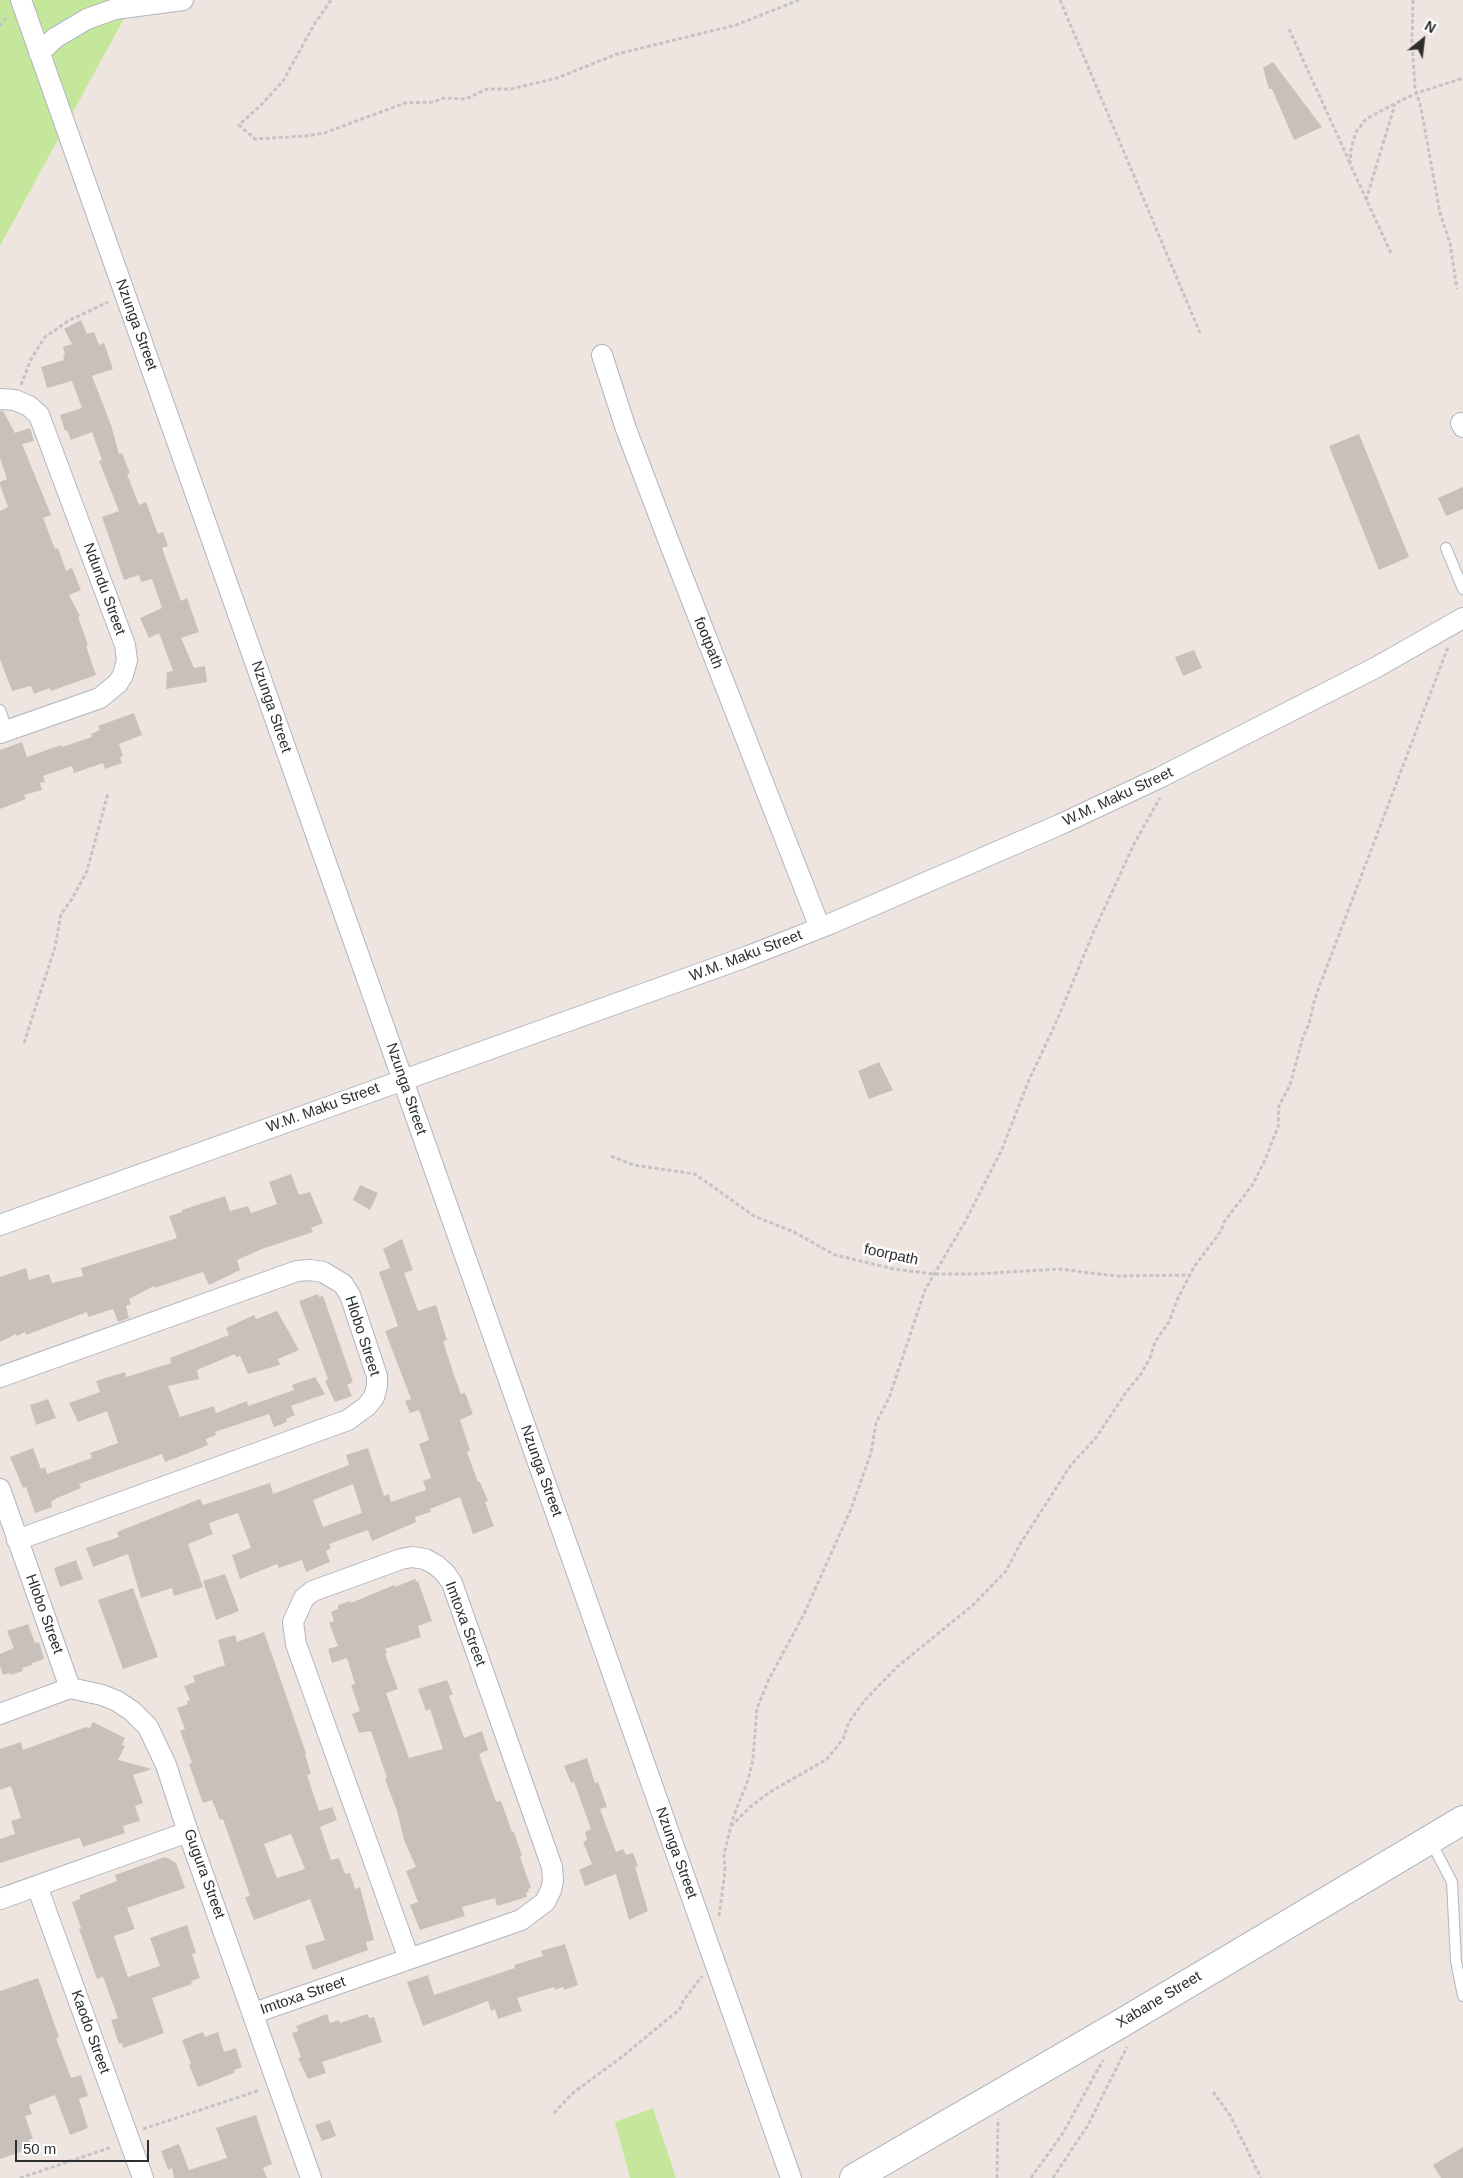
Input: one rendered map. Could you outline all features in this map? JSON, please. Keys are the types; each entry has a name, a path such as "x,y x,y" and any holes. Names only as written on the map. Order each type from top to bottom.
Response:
{"street":[{"name":"Nzunga Street","path":"21,0 791,2178"},
{"path":"39,53 55,38 87,20 115,9 183,0"},
{"name":"footpath","path":"602,355 626,429 655,508 820,928"},
{"name":"Ndundu Street","path":"3,732 100,698 118,683 123,675 127,660 125,645 39,415 30,406 8,399"},
{"name":"W.M. Maku Street","path":"0,1226 737,961 820,928 1059,825 1176,769 1375,668 1461,619"},
{"name":"Hlobo Street","path":"0,1377 288,1275 310,1270 323,1272 343,1284 350,1295 377,1376 377,1386 371,1402 359,1414 348,1420 17,1540"},
{"name":"Hlobo Street","path":"0,1489 70,1688"},
{"name":"Imtoxa Street","path":"254,2013 521,1920 545,1902 553,1880 552,1866 452,1583 445,1572 436,1565 425,1559 412,1557 401,1559 313,1591 304,1598 294,1622 296,1644 409,1959"},
{"path":"0,1714 70,1688"},
{"name":"Gugura Street","path":"70,1688 102,1695 117,1701 148,1726 166,1765 311,2178"},
{"name":"Xabane Street","path":"854,2178 1120,2024 1463,1820"},
{"path":"0,1899 188,1832"},
{"name":"Kaodo Street","path":"37,1886 143,2178"}],"lane":[{"path":"1446,548 1463,589"},
{"path":"0,710 3,732"},
{"path":"1430,1839 1452,1882 1456,1961 1463,1996"}],"path":[{"path":"331,0 315,23 283,81 239,125 255,139 324,133 405,103 433,102 444,98 466,99 487,89 512,89 556,78 617,54 736,25 799,0"},
{"path":"1060,0 1200,333"},
{"path":"1413,0 1412,42 1417,94 1440,213 1450,243 1457,289"},
{"path":"1289,29 1391,253"},
{"path":"1350,164 1351,149 1356,132 1366,119 1417,94 1463,78"},
{"path":"1366,201 1395,104"},
{"path":"8,399 45,337 87,310 125,295"},
{"path":"731,1826 750,1807 770,1792 827,1758 843,1739 849,1722 864,1701 897,1668 973,1605 1006,1571 1020,1544 1071,1465 1095,1439 1126,1391 1141,1374 1150,1358 1155,1342 1170,1322 1177,1300 1202,1254 1221,1231 1224,1222 1253,1184 1266,1160 1278,1127 1279,1106 1290,1085 1315,998 1461,619"},
{"path":"709,1945 719,1922 724,1854 753,1759 757,1708 768,1681 804,1614 851,1509 871,1453 876,1423 889,1398 925,1290 966,1220 1002,1149 1029,1080 1058,1018 1094,931 1136,842 1176,769"},
{"path":"24,1043 55,947 61,914 72,899 86,871 108,793"},
{"name":"foorpath","path":"611,1156 633,1165 695,1174 754,1216 794,1232 835,1255 894,1268 933,1274 977,1274 1058,1269 1116,1276 1190,1275"},
{"path":"554,2113 574,2092 623,2056 680,2010 683,2001 704,1974"},
{"path":"1053,2178 1088,2125 1129,2044"},
{"path":"1031,2178 1063,2133 1106,2053"},
{"path":"20,2178 130,2140 152,2125 278,2084"},
{"path":"1213,2092 1230,2115 1261,2178"},
{"path":"996,2178 998,2093"}],"green space":[{"path":"0,0 134,0 0,246"},
{"path":"653,2108 676,2178 630,2178 615,2122"}],"building":[{"path":"1273,62 1322,127 1294,140 1272,89 1269,89 1263,68"},
{"path":"81,320 87,334 94,332 99,345 104,343 113,369 92,376 111,425 119,454 122,453 130,473 127,474 139,505 146,502 158,534 163,532 168,546 162,548 181,601 187,598 199,632 181,638 194,668 205,666 207,682 166,689 167,672 173,671 159,633 149,638 140,618 162,608 152,579 141,582 139,575 124,580 102,517 119,511 99,461 102,460 92,432 71,440 67,430 65,431 60,415 82,408 72,381 47,388 41,367 64,360 63,347 72,344 64,329"},
{"path":"0,411 3,411 15,433 30,428 34,441 22,444 51,515 43,518 55,549 58,548 66,571 72,568 81,590 69,595 80,616 78,617 96,675 51,691 50,688 34,694 31,686 12,691 0,659 0,511 8,507 0,485 0,482 7,479 0,458"},
{"path":"1359,434 1409,557 1379,570 1329,446"},
{"path":"1463,487 1463,509 1446,516 1438,498"},
{"path":"1194,650 1202,668 1183,676 1175,657"},
{"path":"134,713 142,735 119,744 123,756 120,757 122,763 105,769 103,763 74,773 72,766 43,776 45,782 40,783 42,790 24,795 26,799 0,809 0,750 22,742 27,757 92,737 91,734 100,730 98,726"},
{"path":"879,1062 893,1090 869,1099 858,1071"},
{"path":"291,1174 299,1195 310,1192 323,1223 311,1228 313,1232 262,1249 237,1260 240,1270 209,1285 203,1272 155,1288 154,1286 129,1299 131,1304 126,1306 129,1318 118,1322 113,1309 88,1317 87,1312 26,1335 25,1332 17,1336 16,1334 0,1342 0,1277 26,1268 29,1280 49,1274 52,1283 83,1276 81,1268 177,1238 169,1216 182,1212 182,1210 225,1196 230,1211 248,1206 251,1213 277,1204 269,1182"},
{"path":"360,1185 378,1193 370,1210 353,1200"},
{"path":"402,1239 413,1270 404,1273 418,1311 436,1305 447,1340 443,1341 454,1375 461,1394 465,1393 473,1414 460,1420 470,1450 467,1452 478,1482 480,1482 488,1501 485,1502 494,1526 473,1534 460,1497 430,1509 431,1512 415,1517 416,1522 372,1541 368,1530 329,1544 331,1548 326,1551 330,1562 306,1572 302,1560 279,1568 277,1564 240,1579 232,1555 251,1548 238,1513 209,1523 213,1534 188,1544 203,1587 174,1596 172,1588 141,1598 128,1554 93,1567 86,1548 119,1537 117,1532 200,1499 203,1505 270,1483 273,1494 349,1465 346,1455 368,1448 384,1496 389,1494 391,1502 426,1490 423,1481 431,1478 419,1444 429,1440 419,1410 410,1413 405,1401 411,1399 385,1331 398,1326 379,1272 390,1268 383,1249","holes":["353,1484 362,1513 323,1527 313,1500"]},
{"path":"318,1294 319,1297 323,1296 353,1382 347,1385 352,1396 335,1402 325,1381 328,1379 299,1301"},
{"path":"277,1311 299,1350 278,1359 280,1365 248,1374 240,1356 236,1357 235,1354 197,1370 199,1379 168,1386 180,1417 214,1406 216,1413 247,1401 248,1406 294,1390 292,1385 315,1377 325,1394 291,1406 295,1415 286,1419 287,1422 274,1427 269,1414 215,1432 216,1435 206,1439 208,1445 165,1462 162,1454 79,1484 81,1488 57,1498 51,1502 52,1507 35,1513 26,1487 23,1488 10,1457 33,1448 41,1469 45,1467 47,1474 92,1458 90,1453 118,1443 107,1411 78,1422 69,1403 100,1392 96,1381 125,1372 126,1377 171,1363 170,1358 229,1335 226,1328 254,1315 256,1319"},
{"path":"48,1399 56,1418 36,1425 30,1405"},
{"path":"76,1560 83,1579 60,1587 54,1568"},
{"path":"225,1574 239,1611 216,1620 203,1581"},
{"path":"415,1579 416,1582 418,1581 432,1621 418,1626 421,1637 385,1649 387,1653 385,1654 398,1689 386,1693 409,1758 443,1749 430,1709 426,1711 418,1689 447,1680 453,1694 449,1696 464,1738 482,1731 488,1750 479,1754 496,1802 501,1801 512,1832 514,1832 522,1856 520,1857 531,1888 526,1893 527,1897 497,1906 495,1898 462,1907 465,1916 420,1930 410,1905 418,1902 406,1871 416,1867 404,1840 397,1811 385,1779 387,1778 371,1731 359,1733 352,1714 360,1711 351,1685 355,1684 347,1658 332,1663 328,1649 338,1646 329,1623 334,1621 331,1612 338,1609 338,1605 350,1601 351,1603 394,1585 395,1587"},
{"path":"133,1588 158,1657 123,1669 98,1600"},
{"path":"28,1624 35,1643 39,1642 44,1659 22,1668 23,1671 3,1675 0,1666 0,1654 14,1648 7,1631"},
{"path":"264,1632 306,1753 311,1774 307,1775 319,1811 332,1807 337,1820 320,1827 331,1860 339,1858 345,1874 350,1873 355,1889 360,1887 374,1940 366,1942 368,1950 313,1970 305,1946 325,1940 310,1899 254,1920 245,1897 250,1896 223,1819 220,1820 212,1800 203,1803 189,1764 192,1763 180,1731 185,1729 177,1708 188,1704 187,1701 190,1700 184,1686 195,1682 193,1676 225,1665 218,1640 235,1635 237,1642","holes":["291,1834 305,1869 277,1878 264,1844"]},
{"path":"93,1722 125,1738 122,1745 125,1746 118,1760 152,1769 133,1775 143,1803 135,1806 140,1821 123,1826 125,1833 83,1847 80,1838 78,1838 0,1863 0,1839 15,1834 11,1821 21,1818 11,1786 0,1790 0,1749 21,1742 23,1750 86,1727 90,1728"},
{"path":"587,1758 595,1783 598,1782 607,1807 600,1809 616,1852 623,1849 626,1855 633,1853 638,1866 635,1867 648,1911 629,1920 616,1874 585,1886 579,1870 592,1864 583,1842 587,1840 585,1832 591,1829 574,1782 571,1783 564,1766"},
{"path":"165,1857 176,1863 185,1888 127,1908 135,1929 114,1936 128,1977 160,1966 150,1938 187,1925 196,1953 192,1954 200,1978 191,1981 192,1984 152,1998 164,2033 123,2048 122,2043 119,2044 111,2020 118,2018 103,1977 97,1979 79,1929 81,1928 72,1902 80,1899 80,1895 117,1881 115,1875"},
{"path":"565,1944 578,1985 564,1990 563,1987 555,1990 554,1987 517,1998 522,2011 498,2019 495,2009 491,2011 488,2001 423,2026 407,1982 428,1975 434,1995 515,1968 514,1965 543,1956 541,1951"},
{"path":"38,1978 59,2037 56,2038 71,2078 81,2075 88,2096 79,2099 88,2128 70,2135 55,2095 29,2105 32,2114 25,2116 33,2139 29,2139 32,2148 0,2159 0,1991"},
{"path":"327,2014 330,2023 339,2020 340,2023 367,2014 369,2018 374,2017 382,2042 322,2062 326,2073 308,2079 298,2058 301,2057 292,2033 298,2031 296,2026"},
{"path":"203,2032 205,2037 218,2032 224,2052 236,2048 242,2067 234,2070 234,2073 198,2087 182,2040"},
{"path":"256,2115 272,2164 263,2168 267,2178 174,2178 172,2168 168,2170 161,2151 179,2144 189,2170 227,2158 216,2128"},
{"path":"330,2120 336,2136 322,2141 315,2125"},
{"path":"1463,2147 1463,2178 1441,2178 1433,2165"}]}
